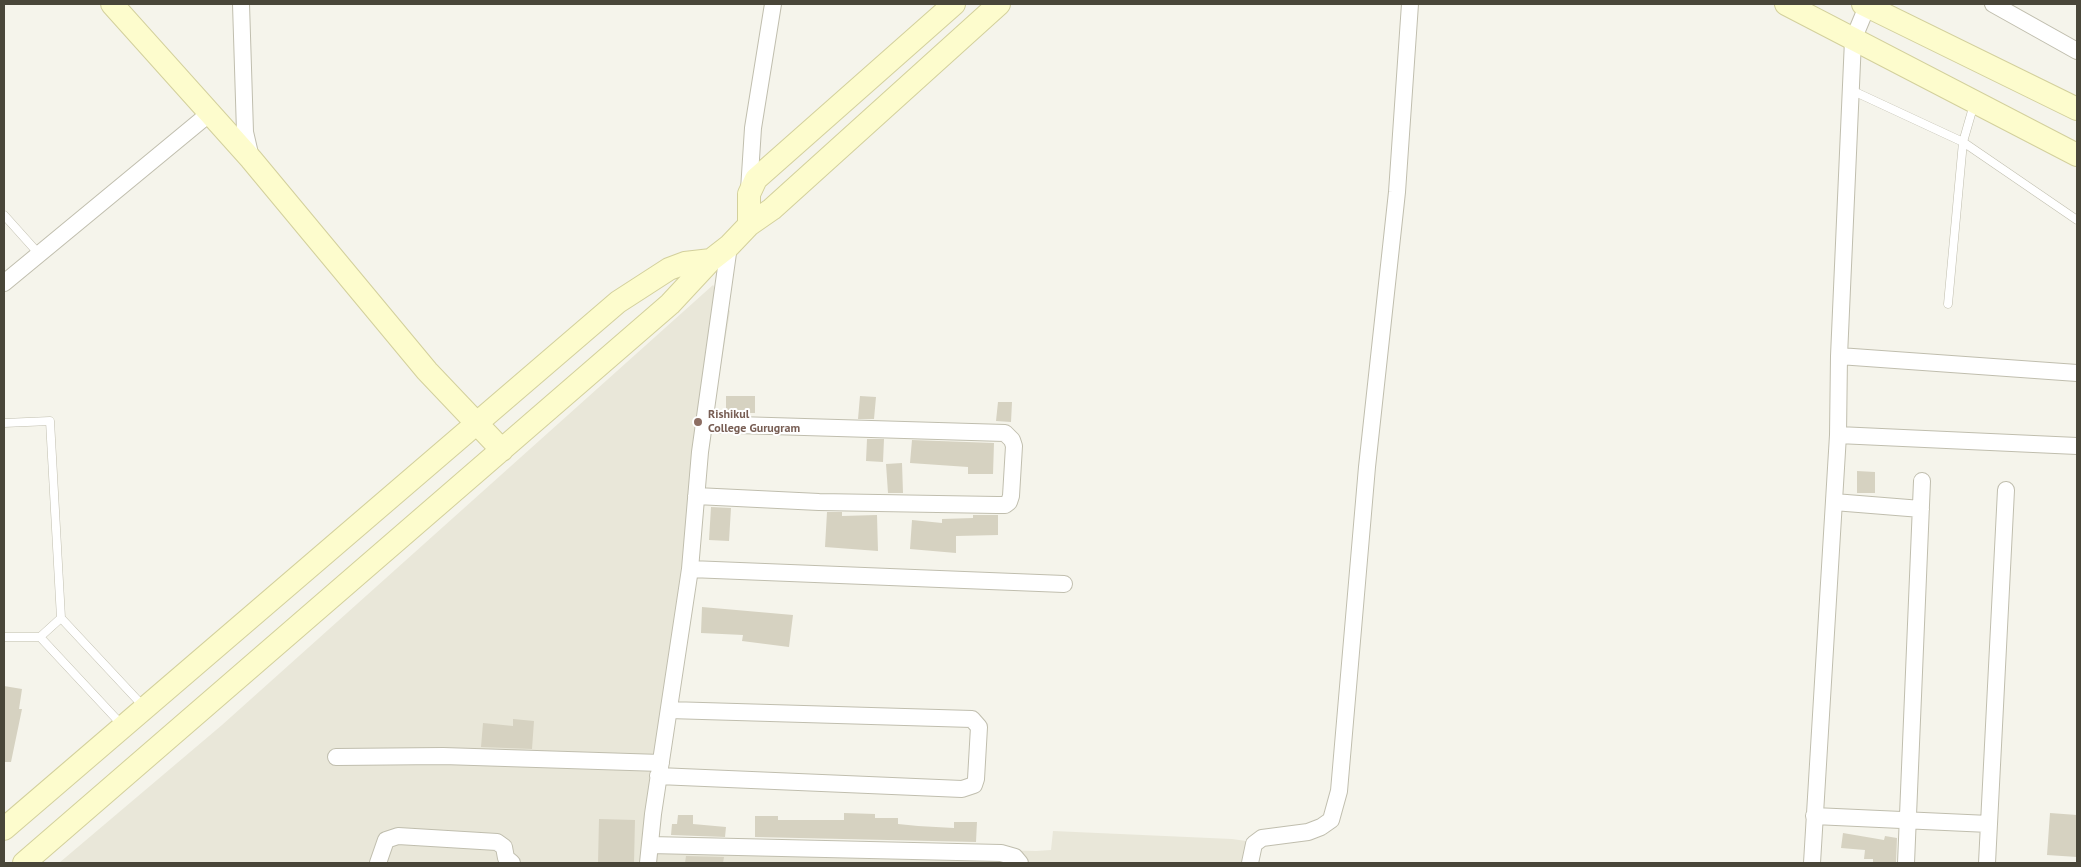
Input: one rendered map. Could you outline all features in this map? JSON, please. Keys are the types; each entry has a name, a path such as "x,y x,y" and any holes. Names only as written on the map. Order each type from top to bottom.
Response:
{"street":[{"path":"112,4 251,159 427,371 502,450"},
{"path":"241,4 245,132 251,159"},
{"path":"749,225 753,128 773,4"},
{"path":"749,194 756,180 778,158 954,4"},
{"path":"24,863 670,304 691,284 711,260 729,246 749,225 772,209 999,4"},
{"path":"1250,863 1254,844 1262,838 1308,832 1321,827 1331,820 1339,791 1368,467 1397,192 1410,4"},
{"path":"1786,4 2077,155"},
{"path":"1812,863 1838,435 1839,356 1853,40 1865,4 2077,109"},
{"path":"1992,4 2077,51"},
{"path":"4,283 210,113"},
{"path":"648,863 659,769 690,569 704,424 729,246"},
{"path":"4,829 476,423 637,288 668,269 685,263 711,260"},
{"path":"1839,356 2077,373"},
{"path":"696,496 819,502 997,505 1009,502 1011,496 1014,446 1012,440 1005,433 704,424"},
{"path":"1838,435 2077,446"},
{"path":"1906,863 1922,480"},
{"path":"1987,863 2006,490"},
{"path":"1834,502 1921,509"},
{"path":"690,569 1064,584"},
{"path":"336,757 443,756 962,789 974,785 976,779 979,727 972,719 669,710"},
{"path":"1814,816 1908,822 1989,824"},
{"path":"378,863 386,840 398,836 497,842 504,846 506,858 512,863"},
{"path":"650,845 749,856 1001,853 1015,857 1020,863"}],"lane":[{"path":"1850,90 1963,142 2077,220"},
{"path":"1948,304 1963,142 1974,102"},
{"path":"4,215 39,254"},
{"path":"4,423 50,421 61,618 145,707"},
{"path":"4,637 40,637 61,618"},
{"path":"40,637 124,726"}],"shaded area":[{"path":"713,285 730,311 713,413 655,842 1036,851 1051,850 1053,831 1232,839 1260,843 1258,863 59,863 222,725"}],"building":[{"path":"726,396 755,396 755,413 726,413"},
{"path":"860,396 876,397 874,419 858,419"},
{"path":"998,402 1012,402 1011,422 996,421"},
{"path":"867,439 884,439 883,462 866,461"},
{"path":"912,440 994,443 993,474 968,474 968,467 910,463"},
{"path":"902,463 903,493 888,493 886,464"},
{"path":"1857,471 1875,472 1875,493 1857,493"},
{"path":"711,507 731,508 729,541 709,540"},
{"path":"827,512 842,512 842,516 877,515 878,551 825,547"},
{"path":"973,515 998,515 998,535 956,536 956,553 910,549 912,520 942,523 942,519 973,518"},
{"path":"702,607 793,615 789,647 742,641 743,635 701,633"},
{"path":"4,686 22,689 19,709 22,709 11,762 4,762"},
{"path":"513,719 534,721 532,749 481,747 483,723 513,726"},
{"path":"844,813 875,814 875,818 898,818 898,824 918,826 954,828 954,822 977,822 976,842 755,837 755,816 778,816 778,820 844,820"},
{"path":"2050,813 2077,815 2077,857 2047,855"},
{"path":"678,815 693,815 693,824 726,827 725,837 671,835 672,824 677,824"},
{"path":"599,819 635,820 634,863 598,863"},
{"path":"1843,833 1884,840 1885,836 1897,838 1896,863 1873,863 1873,859 1864,859 1865,850 1841,848"},
{"path":"686,856 724,857 723,863 685,863"}],"place":[{"name":"Rishikul College Gurugram","path":"698,422"}]}
